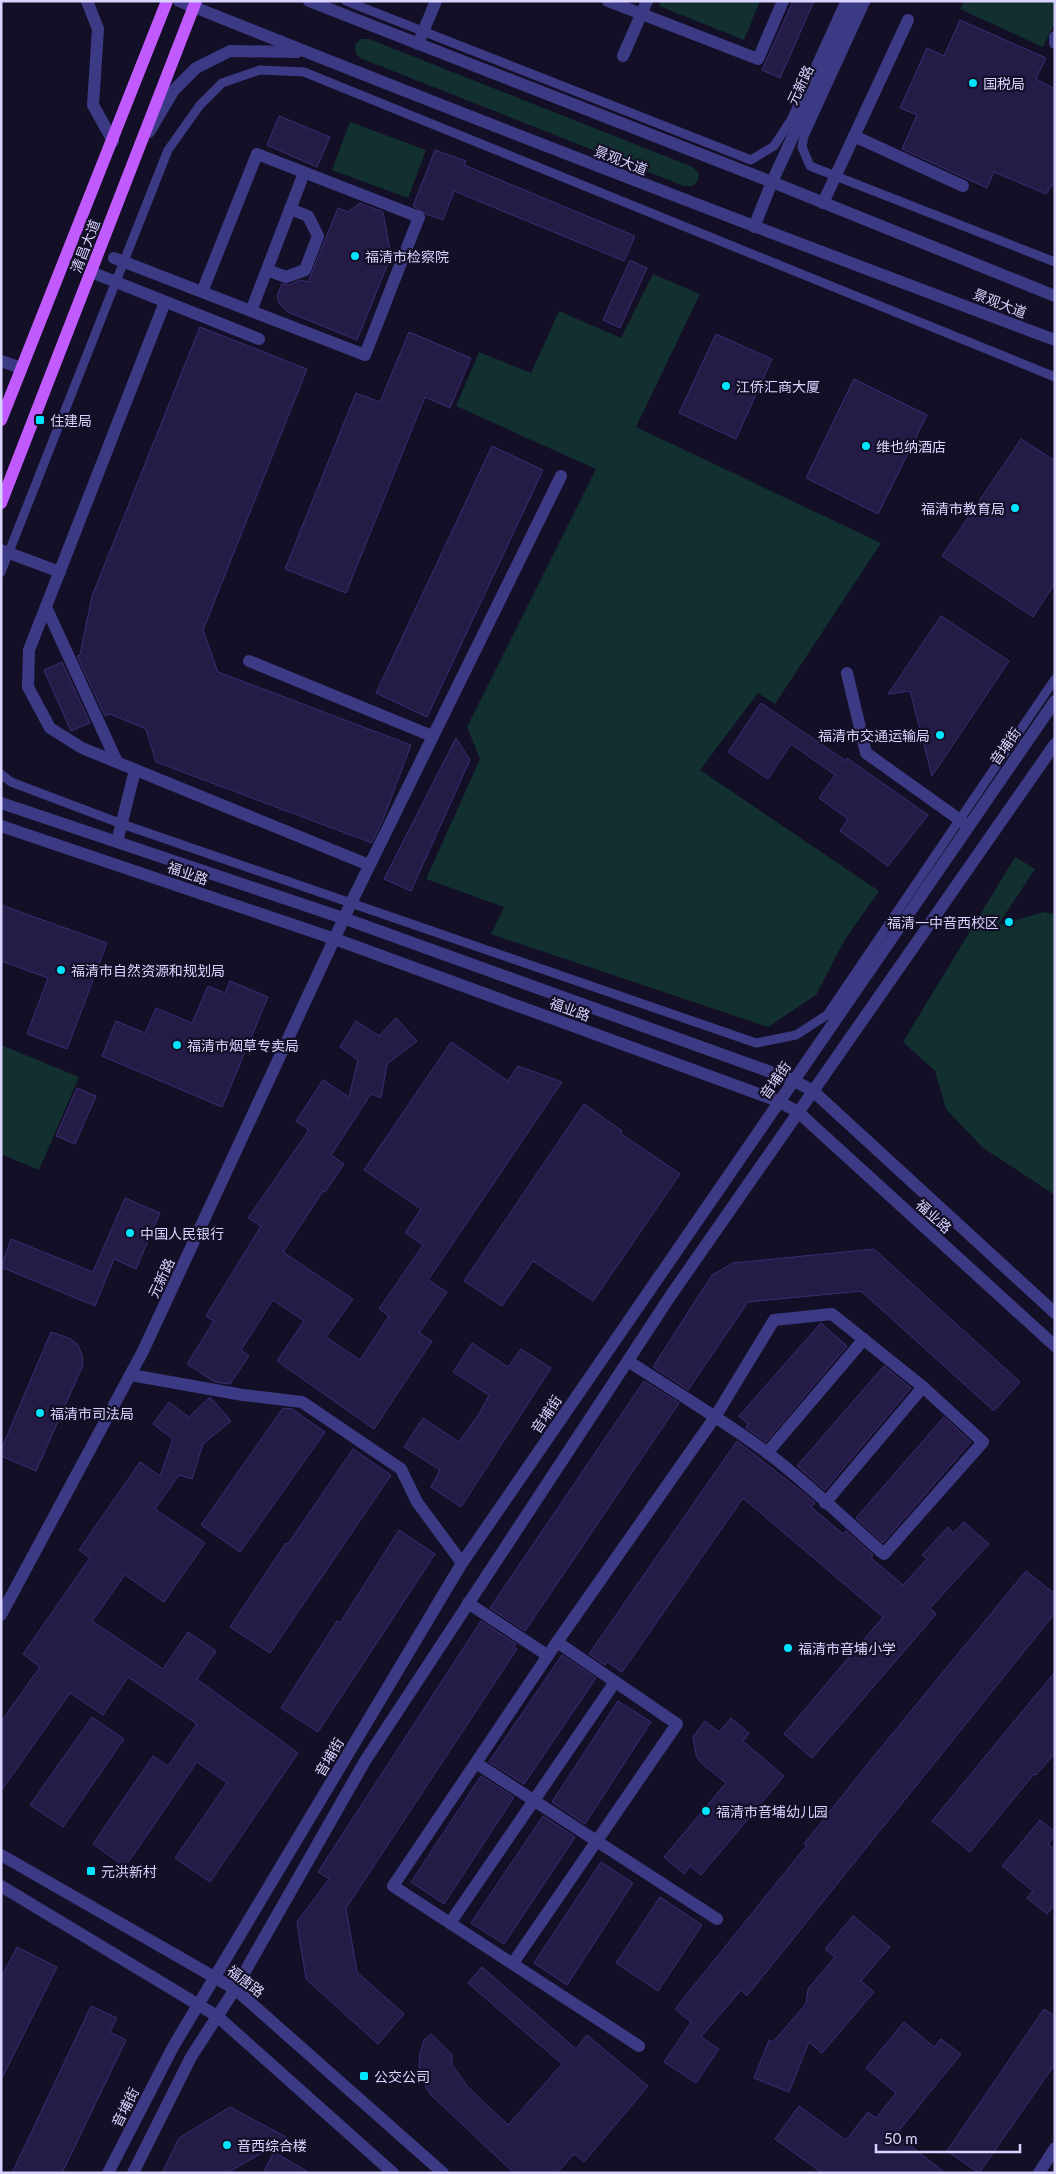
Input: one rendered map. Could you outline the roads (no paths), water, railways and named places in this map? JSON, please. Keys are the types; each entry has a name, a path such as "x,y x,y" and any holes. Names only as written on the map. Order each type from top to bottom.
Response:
{"main road":[{"name":"清昌大道","path":"1,420 167,1"},
{"name":"清昌大道","path":"1,502 195,4"}],"street":[{"path":"87,1 98,29 93,105 113,141"},
{"name":"景观大道","path":"179,1 195,4 439,105 754,227 1055,340"},
{"name":"景观大道","path":"309,1 823,202 1055,296"},
{"path":"321,1 331,10"},
{"path":"418,44 436,1"},
{"path":"608,1 758,59 783,1"},
{"path":"623,56 647,1"},
{"name":"元新路","path":"754,227 772,182 855,1"},
{"path":"823,202 908,20"},
{"path":"1055,38 1055,43"},
{"path":"138,149 174,90 196,68 230,52 282,51 312,54"},
{"path":"854,136 963,186"},
{"path":"119,260 365,356 419,218 256,154 202,292"},
{"path":"251,311 304,173"},
{"path":"267,270 286,277 305,270 318,236 308,216 290,209"},
{"path":"91,272 259,339"},
{"path":"165,302 29,650 28,687 50,728 82,748 369,865"},
{"path":"1,361 21,368"},
{"name":"元新路","path":"1,1615 131,1375 335,939 343,918 561,476"},
{"path":"5,551 60,572"},
{"path":"46,607 117,762"},
{"path":"249,661 432,736"},
{"path":"847,673 866,753 963,823"},
{"name":"音埔街","path":"108,2173 173,2047 216,1978 462,1563 793,1080 963,823 1055,701"},
{"path":"133,2173 191,2056 235,1989 365,1761 628,1361 812,1091 1055,744"},
{"path":"117,842 136,770"},
{"name":"福业路","path":"1,797 7,805 343,918 793,1080 812,1091 1055,1313"},
{"name":"福业路","path":"3,827 335,939 778,1101 798,1112 1055,1346"},
{"path":"628,1361 715,1417 767,1453 884,1554 983,1442 922,1387 832,1314 774,1320 715,1417 547,1655 393,1886 639,2046"},
{"path":"767,1453 864,1339"},
{"path":"131,1375 243,1395 302,1402 400,1469 417,1502 462,1563"},
{"path":"825,1503 922,1387"},
{"path":"468,1603 547,1655"},
{"path":"513,1963 677,1724 557,1642"},
{"path":"450,1923 615,1682"},
{"path":"476,1763 717,1919"},
{"name":"福唐路","path":"1,1855 235,1989 443,2173"},
{"path":"1,1886 217,2016 393,2173"},
{"path":"1039,2173 1055,2148"}],"lane":[{"path":"346,1 751,160 774,146 791,120 845,1"},
{"path":"866,1 803,142 802,147 810,166 1055,262"},
{"path":"1,572 5,551 116,282 119,260 168,150 200,105 222,83 260,70 304,72 1055,377"},
{"path":"1,774 10,782 122,824 756,1044 796,1035 826,1015 963,823 1055,679"}],"place":[{"name":"国税局","path":"973,83"},
{"name":"福清市检察院","path":"355,256"},
{"name":"江侨汇商大厦","path":"726,386"},
{"name":"住建局","path":"40,420"},
{"name":"维也纳酒店","path":"866,446"},
{"name":"福清市教育局","path":"1015,508"},
{"name":"福清市交通运输局","path":"940,735"},
{"name":"福清一中音西校区","path":"1009,922"},
{"name":"福清市自然资源和规划局","path":"61,970"},
{"name":"福清市烟草专卖局","path":"177,1045"},
{"name":"中国人民银行","path":"130,1233"},
{"name":"福清市司法局","path":"40,1413"},
{"name":"福清市音埔小学","path":"788,1648"},
{"name":"福清市音埔幼儿园","path":"706,1811"},
{"name":"元洪新村","path":"91,1871"},
{"name":"公交公司","path":"364,2076"},
{"name":"音西综合楼","path":"227,2145"}]}
